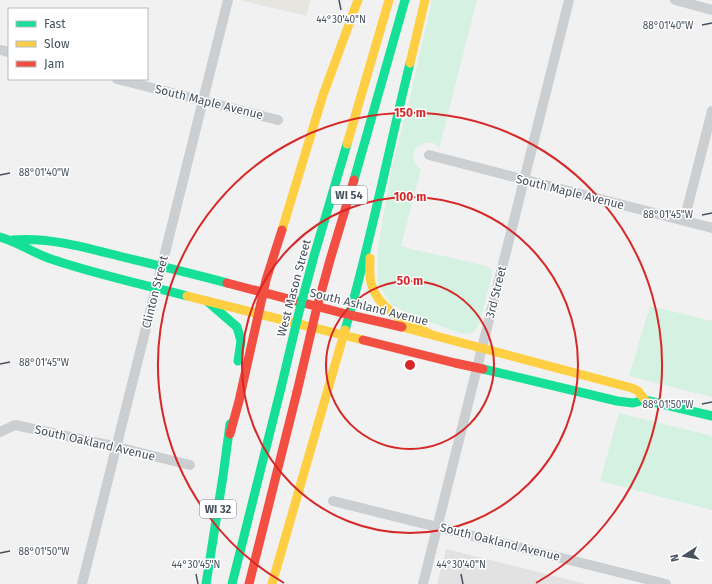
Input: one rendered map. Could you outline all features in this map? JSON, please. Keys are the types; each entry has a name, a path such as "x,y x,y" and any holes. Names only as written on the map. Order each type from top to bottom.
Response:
{"main road":[{"path":"258,314 263,292 323,95 358,0"},
{"name":"West Mason Street","path":"232,584 314,256 389,0"},
{"name":"WI 54","path":"249,584 316,311 405,0"},
{"path":"272,584 350,315 371,232 424,0"},
{"path":"371,232 370,274 374,292 383,305 391,312 430,334"},
{"name":"South Ashland Avenue","path":"0,237 11,240 57,262 207,302 455,363 627,403 636,403 645,400 712,416"},
{"name":"South Ashland Avenue","path":"11,240 28,239 60,242 430,334 632,388 645,400"},
{"path":"207,302 237,327 241,341 232,398 230,434"},
{"name":"WI 32","path":"206,584 230,434 239,401 258,314"}],"street":[{"name":"Clinton Street","path":"82,584 228,0"},
{"name":"3rd Street","path":"423,584 569,0"},
{"path":"675,0 712,10"},
{"name":"South Maple Avenue","path":"121,80 278,120"},
{"path":"684,221 712,111"},
{"name":"South Maple Avenue","path":"429,155 712,228"},
{"name":"South Oakland Avenue","path":"0,432 15,425 117,447 190,465"},
{"name":"South Oakland Avenue","path":"334,501 666,584"}],"shaded area":[{"path":"239,0 311,0 306,16"},
{"path":"446,549 586,584 437,584"}],"green space":[{"path":"432,0 477,0 439,148 434,143 427,143 417,147 414,151 414,160 416,165 421,169 401,246 482,265 493,271 480,322 474,331 464,334 410,315 391,304 378,284 377,255 391,170 407,110"},
{"path":"650,306 712,321 712,397 629,376"},
{"path":"619,413 712,436 712,510 600,481"}],"traffic: fast":[{"path":"354,180 405,0"},
{"path":"345,330 371,230 410,63"},
{"path":"281,388 314,256 347,144"},
{"path":"0,237 44,257 101,274 187,296"},
{"path":"13,240 42,240 71,244 227,283"},
{"path":"207,301 237,327 241,341 238,361"},
{"path":"483,369 617,401 633,403 645,400 712,416"},
{"path":"232,584 281,388"},
{"path":"206,584 230,424"}],"traffic: slow":[{"path":"282,230 323,95 358,0"},
{"path":"347,144 389,0"},
{"path":"410,63 425,0"},
{"path":"370,258 371,283 380,301 403,320 430,334"},
{"path":"187,296 363,340"},
{"path":"402,327 632,388 638,391 645,400"},
{"path":"272,584 345,330"}],"traffic: jam":[{"path":"297,392 316,311 354,180"},
{"path":"230,434 239,401 266,280 282,230"},
{"path":"227,283 402,327"},
{"path":"363,340 483,369"},
{"path":"249,584 297,392"}]}
